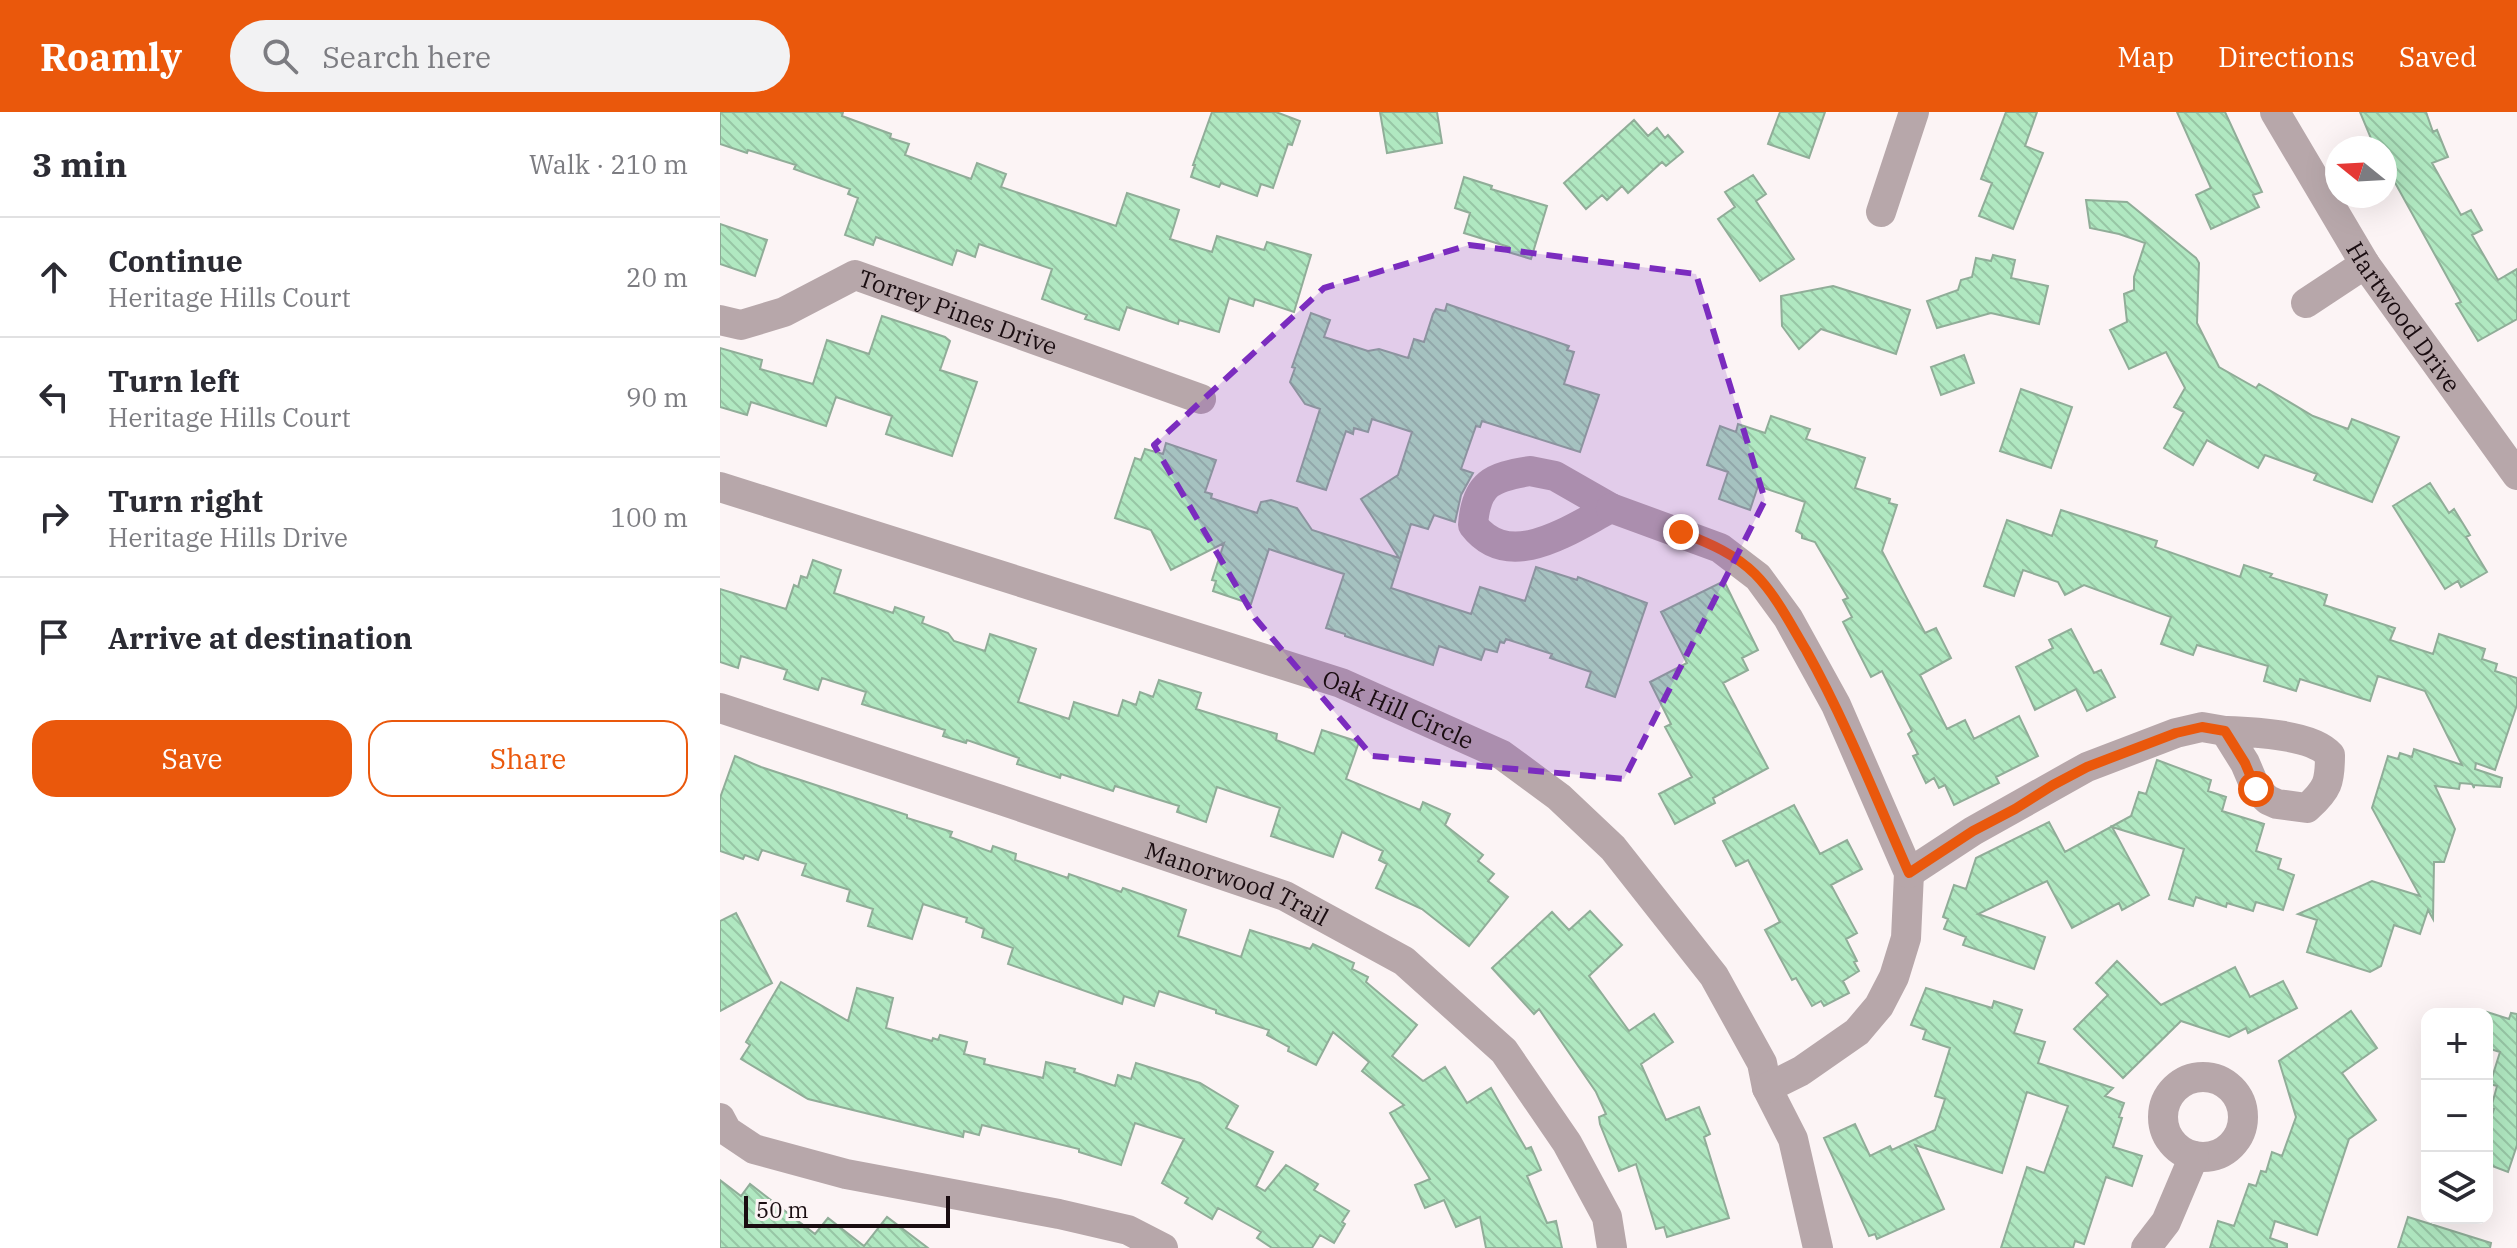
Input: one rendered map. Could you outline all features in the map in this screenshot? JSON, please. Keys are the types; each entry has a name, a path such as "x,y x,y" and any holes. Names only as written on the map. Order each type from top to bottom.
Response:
{"street":[{"path":"1881,212 1914,112"},
{"name":"Hartwood Drive","path":"2275,112 2365,264 2517,475"},
{"path":"2306,303 2365,264"},
{"name":"Torrey Pines Drive","path":"720,320 741,325 784,312 855,275 1201,399"},
{"name":"Oak Hill Circle","path":"720,487 1341,683 1502,755 1559,797 1613,848 1714,976 1762,1063 1767,1088 1793,1139 1818,1248"},
{"path":"1611,508 1720,548 1758,577 1788,618 1836,705 1909,873 1906,938 1894,977 1879,1006 1857,1032 1801,1071 1767,1088"},
{"name":"Manorwood Trail","path":"720,708 1285,896 1404,961 1504,1051 1567,1143 1607,1217 1612,1248"},
{"path":"1909,873 1973,831 2087,767 2176,733 2202,727 2225,731"},
{"path":"720,1118 727,1131 754,1149 846,1174 1128,1230 1163,1248"},
{"path":"2146,1248 2166,1222 2194,1156"}],"highlighted area":[{"path":"1469,245 1696,274 1765,500 1624,779 1372,756 1255,618 1154,445 1324,288"}],"building":[{"path":"720,112 843,112 842,116 909,144 905,155 971,179 977,163 1006,174 1001,187 1116,226 1127,193 1179,210 1170,239 1212,252 1217,236 1264,250 1267,242 1311,255 1294,312 1255,299 1253,306 1229,298 1219,332 1179,320 1178,324 1127,307 1119,330 1085,319 1087,315 1042,299 1052,269 979,244 975,257 957,250 952,265 876,237 873,245 845,235 858,198 848,194 850,189 794,169 796,165 720,144"},
{"path":"1212,112 1276,112 1300,121 1292,145 1288,144 1273,188 1261,184 1257,196 1221,183 1219,187 1191,177"},
{"path":"1380,112 1437,112 1442,143 1387,153"},
{"path":"1780,112 1825,112 1809,158 1768,144"},
{"path":"2006,112 2037,112 2025,146 2043,153 2013,229 1979,216 1992,183 1981,179"},
{"path":"2177,112 2225,112 2262,192 2253,195 2259,207 2211,229 2196,195 2211,188"},
{"path":"2360,112 2426,112 2433,132 2437,130 2448,157 2432,163 2461,215 2471,210 2482,230 2472,235 2498,280 2517,269 2517,319 2478,341 2456,304 2461,302 2397,186 2397,136 2370,136"},
{"path":"1634,120 1648,136 1657,128 1665,138 1668,135 1683,152 1666,166 1662,162 1628,193 1622,186 1607,200 1602,195 1586,209 1564,183"},
{"path":"1753,175 1766,194 1756,201 1794,259 1760,281 1718,219 1735,207 1725,192"},
{"path":"1464,177 1492,186 1491,189 1547,206 1531,259 1508,252 1509,247 1464,233 1470,213 1455,208"},
{"path":"2086,200 2127,202 2196,258 2199,263 2197,323 2219,367 2256,388 2259,384 2313,416 2348,429 2352,419 2399,437 2372,502 2314,480 2317,474 2265,455 2258,468 2207,440 2193,465 2164,448 2184,412 2174,407 2185,388 2166,352 2129,369 2110,330 2127,322 2124,294 2134,290 2134,277 2145,243 2090,228"},
{"path":"720,224 767,240 755,276 720,264"},
{"path":"1993,255 2015,260 2011,278 2048,286 2039,324 1991,313 1937,328 1927,301 1958,290 1961,280 1972,277 1976,258 1991,261"},
{"path":"1833,286 1910,310 1896,354 1821,329 1799,349 1782,326 1781,296"},
{"path":"1447,304 1569,346 1567,350 1574,352 1564,384 1599,395 1580,452 1482,421 1480,427 1476,426 1461,469 1473,473 1461,495 1455,522 1434,515 1428,529 1411,524 1391,588 1471,614 1480,587 1525,601 1536,567 1577,580 1578,577 1647,603 1615,697 1586,687 1591,672 1550,658 1552,654 1506,639 1504,643 1500,642 1497,652 1485,649 1481,660 1439,646 1433,665 1326,628 1344,574 1269,549 1251,604 1213,591 1216,581 1212,580 1224,543 1171,570 1151,530 1115,518 1135,458 1141,460 1145,449 1163,454 1166,443 1216,460 1205,492 1212,494 1211,498 1257,513 1261,502 1271,500 1297,508 1312,530 1399,558 1361,499 1398,475 1412,432 1372,419 1368,432 1354,428 1353,434 1346,431 1326,490 1297,481 1320,409 1305,404 1290,382 1295,368 1292,367 1311,313 1330,320 1324,337 1368,351 1379,349 1408,358 1414,339 1424,342 1436,309 1445,311"},
{"path":"882,316 945,337 950,341 940,370 977,382 952,456 886,434 892,416 836,397 826,426 751,402 747,415 720,407 720,348 762,360 760,369 813,384 827,340 869,354"},
{"path":"1964,355 1974,383 1941,395 1931,367"},
{"path":"2021,389 2072,407 2051,468 2000,451"},
{"path":"1771,416 1810,429 1806,439 1865,458 1855,488 1890,499 1889,503 1897,505 1882,551 1925,633 1936,628 1951,658 1920,675 1947,729 1965,720 1974,739 2019,716 2038,756 1996,777 1999,783 1954,805 1945,785 1939,788 1934,778 1926,783 1913,756 1918,754 1908,734 1912,731 1882,671 1871,677 1843,622 1852,617 1843,600 1848,598 1815,542 1802,538 1802,534 1796,531 1805,502 1758,486 1750,510 1719,499 1728,472 1707,465 1720,426 1736,432 1738,424 1765,433"},
{"path":"2430,483 2449,513 2454,509 2487,572 2461,587 2458,581 2445,589 2393,506"},
{"path":"2061,510 2157,541 2155,547 2240,577 2244,565 2272,574 2270,577 2327,595 2324,605 2395,628 2390,640 2433,654 2439,634 2485,649 2482,659 2497,664 2495,671 2517,678 2517,705 2495,770 2476,763 2475,769 2502,778 2500,787 2474,785 2474,788 2472,784 2460,783 2459,789 2435,786 2455,829 2444,862 2434,862 2433,919 2428,910 2420,934 2394,925 2381,966 2370,972 2307,952 2317,920 2298,914 2372,881 2420,896 2372,808 2388,756 2398,759 2400,753 2412,757 2414,749 2462,765 2425,691 2378,676 2370,701 2300,679 2296,691 2264,681 2268,666 2197,645 2193,655 2161,644 2171,617 2084,585 2065,595 2058,582 2023,570 2014,596 1984,586 2007,520 2052,536"},
{"path":"813,560 841,570 834,593 893,613 895,607 924,617 922,623 948,633 954,641 985,651 990,634 1036,649 1018,702 1069,719 1074,702 1118,716 1123,700 1136,705 1140,692 1153,697 1159,680 1201,693 1196,709 1277,734 1276,740 1314,754 1322,730 1359,742 1346,779 1420,810 1423,802 1450,814 1445,825 1483,855 1478,861 1494,874 1488,881 1508,897 1469,946 1422,909 1376,888 1387,864 1379,860 1383,851 1342,832 1333,857 1271,836 1280,808 1217,787 1206,822 1177,812 1179,806 1115,786 1113,791 1061,774 1060,778 1017,764 1019,758 967,740 966,743 943,736 945,730 862,704 866,692 822,678 818,690 784,679 787,670 741,656 738,668 720,662 720,589 786,609 794,585 798,587 801,576 807,578"},
{"path":"1724,581 1758,650 1742,658 1748,670 1723,683 1768,768 1713,798 1715,803 1675,824 1659,794 1692,777 1665,727 1671,724 1650,682 1687,663 1661,612"},
{"path":"2071,629 2094,673 2101,670 2115,697 2087,711 2076,689 2035,710 2016,667 2053,648 2049,640"},
{"path":"735,756 907,815 907,818 952,832 950,837 991,852 993,846 1016,854 1015,860 1068,878 1069,874 1121,892 1123,888 1186,910 1178,936 1241,957 1250,930 1310,949 1313,944 1354,963 1352,969 1368,977 1366,982 1417,1025 1392,1056 1423,1081 1445,1067 1467,1103 1491,1088 1526,1149 1531,1147 1541,1170 1527,1176 1547,1223 1556,1221 1562,1248 1486,1248 1480,1217 1456,1227 1444,1200 1425,1208 1415,1185 1430,1179 1390,1113 1404,1105 1362,1071 1369,1062 1333,1032 1316,1065 1288,1051 1289,1047 1267,1035 1269,1030 1159,991 1154,1006 1124,996 1122,1004 1008,964 1013,948 982,937 984,929 966,922 967,918 923,904 912,939 868,926 873,909 847,901 850,890 802,875 806,864 762,850 758,860 745,855 743,859 720,851 720,798"},
{"path":"2157,760 2211,780 2208,791 2226,797 2222,811 2264,824 2256,851 2281,859 2278,869 2294,875 2283,910 2256,902 2253,911 2227,903 2226,907 2196,897 2193,906 2169,899 2184,849 2112,827 2149,895 2122,910 2119,903 2072,928 2047,881 1978,914 2045,937 2034,969 1963,945 1966,937 1944,929 1948,919 1943,917 1954,885 1966,889 1976,858 2049,822 2065,852 2131,816 2139,792 2146,794"},
{"path":"1794,805 1820,854 1847,840 1862,869 1831,885 1857,933 1846,939 1859,971 1843,981 1849,993 1824,1006 1821,1001 1812,1006 1796,978 1792,980 1765,930 1780,922 1748,860 1736,866 1723,841"},
{"path":"1590,911 1622,945 1589,976 1629,1031 1654,1014 1673,1042 1641,1064 1666,1120 1699,1107 1710,1134 1704,1137 1729,1218 1667,1237 1664,1227 1656,1229 1636,1164 1619,1171 1600,1124 1599,1117 1606,1114 1596,1092 1539,1009 1534,1014 1492,968 1552,912 1569,930"},
{"path":"736,913 772,983 720,1011 720,921"},
{"path":"2117,961 2161,1005 2235,967 2250,997 2283,981 2297,1008 2248,1033 2246,1028 2229,1037 2181,1021 2123,1078 2074,1029 2108,995 2096,983"},
{"path":"781,982 848,1021 857,988 893,998 886,1028 932,1041 933,1038 938,1040 940,1035 967,1042 964,1054 985,1059 984,1064 1043,1078 1046,1062 1075,1069 1074,1072 1115,1086 1118,1075 1131,1079 1136,1063 1200,1083 1238,1106 1226,1128 1273,1152 1256,1186 1265,1191 1286,1165 1318,1184 1314,1190 1349,1211 1342,1222 1345,1224 1334,1243 1320,1235 1312,1248 1272,1248 1257,1238 1261,1232 1218,1208 1212,1219 1185,1203 1188,1198 1162,1183 1184,1139 1135,1123 1121,1165 1079,1152 1079,1149 982,1125 979,1135 964,1131 963,1137 808,1099 741,1059 750,1045 746,1042"},
{"path":"1926,988 1992,1008 1994,1001 2022,1010 2014,1033 2045,1042 2038,1063 2113,1088 2105,1096 2124,1103 2113,1147 2142,1156 2132,1186 2106,1177 2084,1244 2075,1241 2073,1248 2001,1248 2027,1167 2044,1173 2068,1106 2027,1092 2002,1173 1915,1145 1944,1209 1877,1239 1875,1234 1869,1236 1824,1138 1855,1124 1870,1156 1890,1146 1892,1150 1935,1130 1945,1099 1935,1096 1950,1048 1923,1039 1926,1030 1911,1025"},
{"path":"2351,1011 2377,1048 2342,1073 2376,1120 2349,1139 2317,1235 2275,1221 2270,1238 2287,1244 2287,1248 2210,1248 2218,1221 2234,1226 2249,1184 2256,1186 2261,1171 2266,1172 2272,1152 2282,1156 2296,1117 2279,1061"},
{"path":"2511,1013 2517,1014 2517,1145 2508,1172 2493,1166 2493,1101 2497,1086 2493,1085 2493,1074 2500,1052 2493,1050 2493,1014 2509,1019"},
{"path":"720,1180 741,1196 750,1184 815,1234 828,1218 864,1246 887,1217 928,1248 720,1248"},
{"path":"2408,1217 2421,1221 2421,1224 2430,1224 2491,1243 2490,1248 2398,1248"}],"route":[{"path":"1681,532 1720,548 1748,567 1788,618 1836,705 1909,873 1973,831 2087,767 2176,733 2202,727 2225,731 2245,763 2256,789"}]}
